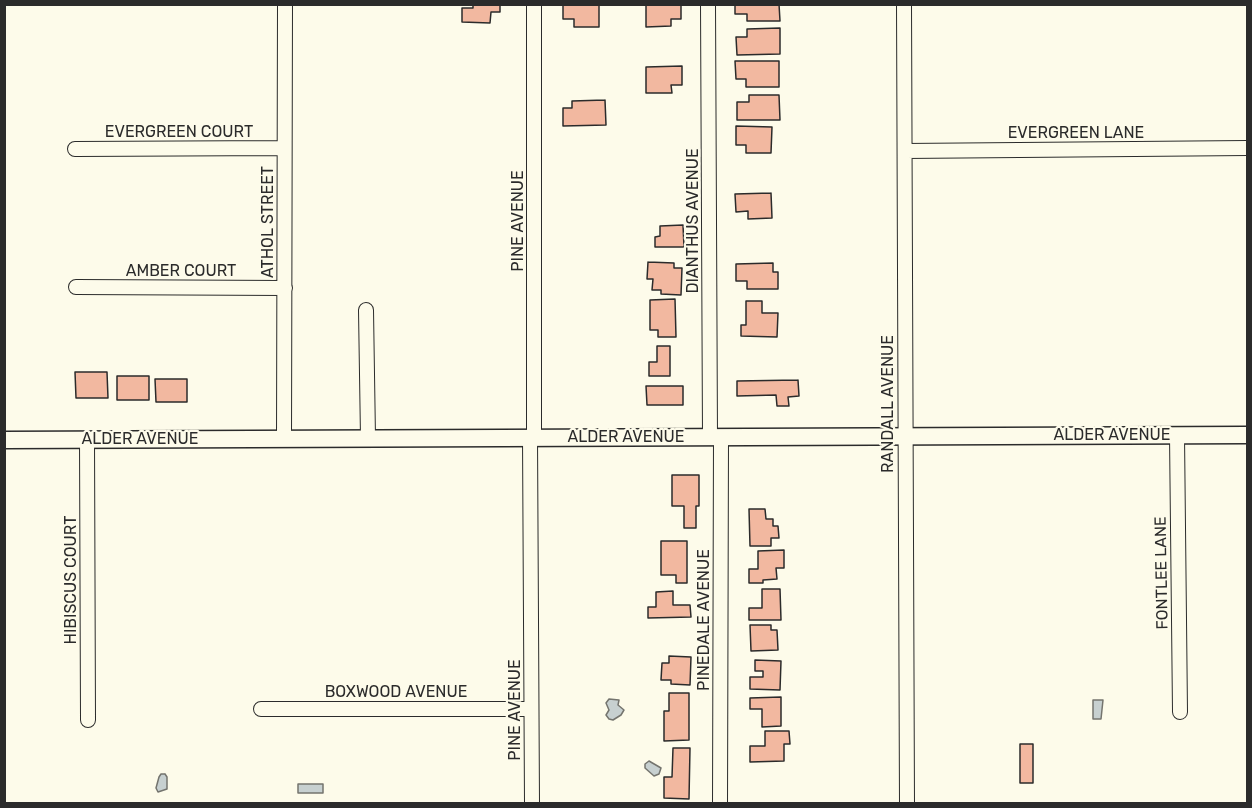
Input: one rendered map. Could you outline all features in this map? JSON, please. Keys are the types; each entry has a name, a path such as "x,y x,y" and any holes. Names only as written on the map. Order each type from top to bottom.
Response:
{"main road":[{"name":"ALDER AVENUE","path":"4,440 1248,435"}],"street":[{"name":"ATHOL STREET","path":"284,439 285,4"},
{"name":"PINE AVENUE","path":"532,804 534,4"},
{"name":"DIANTHUS AVENUE","path":"708,4 715,437"},
{"name":"RANDALL AVENUE","path":"904,4 907,804"},
{"name":"EVERGREEN COURT","path":"75,149 284,148"},
{"name":"EVERGREEN LANE","path":"905,151 1248,148"},
{"name":"AMBER COURT","path":"76,287 285,288"},
{"path":"366,310 368,438"},
{"name":"FONTLEE LANE","path":"1177,435 1180,712"},
{"name":"PINEDALE AVENUE","path":"715,437 720,804"},
{"name":"HIBISCUS COURT","path":"87,439 88,720"},
{"name":"BOXWOOD AVENUE","path":"261,709 531,709"}],"shaded area":[{"path":"609,699 619,700 618,705 624,710 613,720 606,715 609,710 606,703"},
{"path":"1093,700 1103,700 1101,719 1093,719"},
{"path":"649,761 661,768 659,774 654,776 645,768 645,764"},
{"path":"165,774 167,789 158,792 156,788 159,777"},
{"path":"298,784 323,784 323,793 298,793"}],"building":[{"path":"473,4 500,4 500,12 491,12 490,23 462,22 462,8 473,8"},
{"path":"563,4 599,4 599,27 574,27 574,19 563,19"},
{"path":"646,4 681,4 681,19 671,19 671,26 646,27"},
{"path":"735,4 779,4 780,21 747,21 747,14 735,14"},
{"path":"780,28 780,54 737,55 736,37 747,37 747,29"},
{"path":"735,61 779,61 779,87 746,87 746,79 736,79"},
{"path":"682,66 682,85 671,85 672,93 646,93 646,67"},
{"path":"749,95 779,95 780,120 737,120 737,102 749,102"},
{"path":"605,100 606,125 563,126 563,108 572,108 572,101"},
{"path":"736,126 772,127 771,153 746,153 746,145 736,145"},
{"path":"771,193 772,218 748,219 748,211 736,212 735,194"},
{"path":"683,225 684,247 655,247 655,237 660,236 660,226"},
{"path":"648,262 674,263 674,268 682,268 681,295 661,294 661,290 652,290 653,279 647,279"},
{"path":"773,263 773,272 778,272 778,289 747,289 747,281 736,281 736,264"},
{"path":"675,299 676,337 658,337 658,330 650,330 650,300"},
{"path":"746,301 762,301 762,313 778,313 777,337 741,336 741,325 746,325"},
{"path":"657,346 670,346 670,376 649,376 649,362 657,362"},
{"path":"75,372 107,372 108,398 76,398"},
{"path":"117,376 149,376 149,400 117,400"},
{"path":"155,379 187,379 187,402 156,402"},
{"path":"798,380 799,396 788,397 789,406 777,406 776,395 737,396 737,381"},
{"path":"646,386 683,386 683,405 647,405"},
{"path":"672,475 699,475 696,528 684,528 684,506 672,506"},
{"path":"749,509 765,509 766,519 773,519 773,526 778,526 779,538 771,538 771,546 750,546"},
{"path":"661,541 687,541 687,583 676,583 676,575 661,575"},
{"path":"784,550 784,568 776,568 777,579 763,580 763,583 749,583 749,569 758,569 758,551"},
{"path":"762,589 780,589 781,620 749,620 749,608 762,608"},
{"path":"673,591 673,605 690,605 691,617 648,618 648,607 656,607 656,592"},
{"path":"750,625 771,625 771,630 777,630 778,650 751,651"},
{"path":"669,656 691,657 690,685 671,684 671,680 661,680 662,663 669,663"},
{"path":"755,660 781,661 780,690 750,689 750,677 763,677 763,671 755,671"},
{"path":"669,693 689,693 689,740 664,741 664,711 669,711"},
{"path":"781,697 781,726 762,727 762,709 750,709 750,698"},
{"path":"765,731 789,731 790,744 784,744 784,761 750,762 750,746 765,746"},
{"path":"1020,744 1033,744 1033,783 1020,783"},
{"path":"673,748 690,748 689,799 664,798 664,777 672,777"}]}
